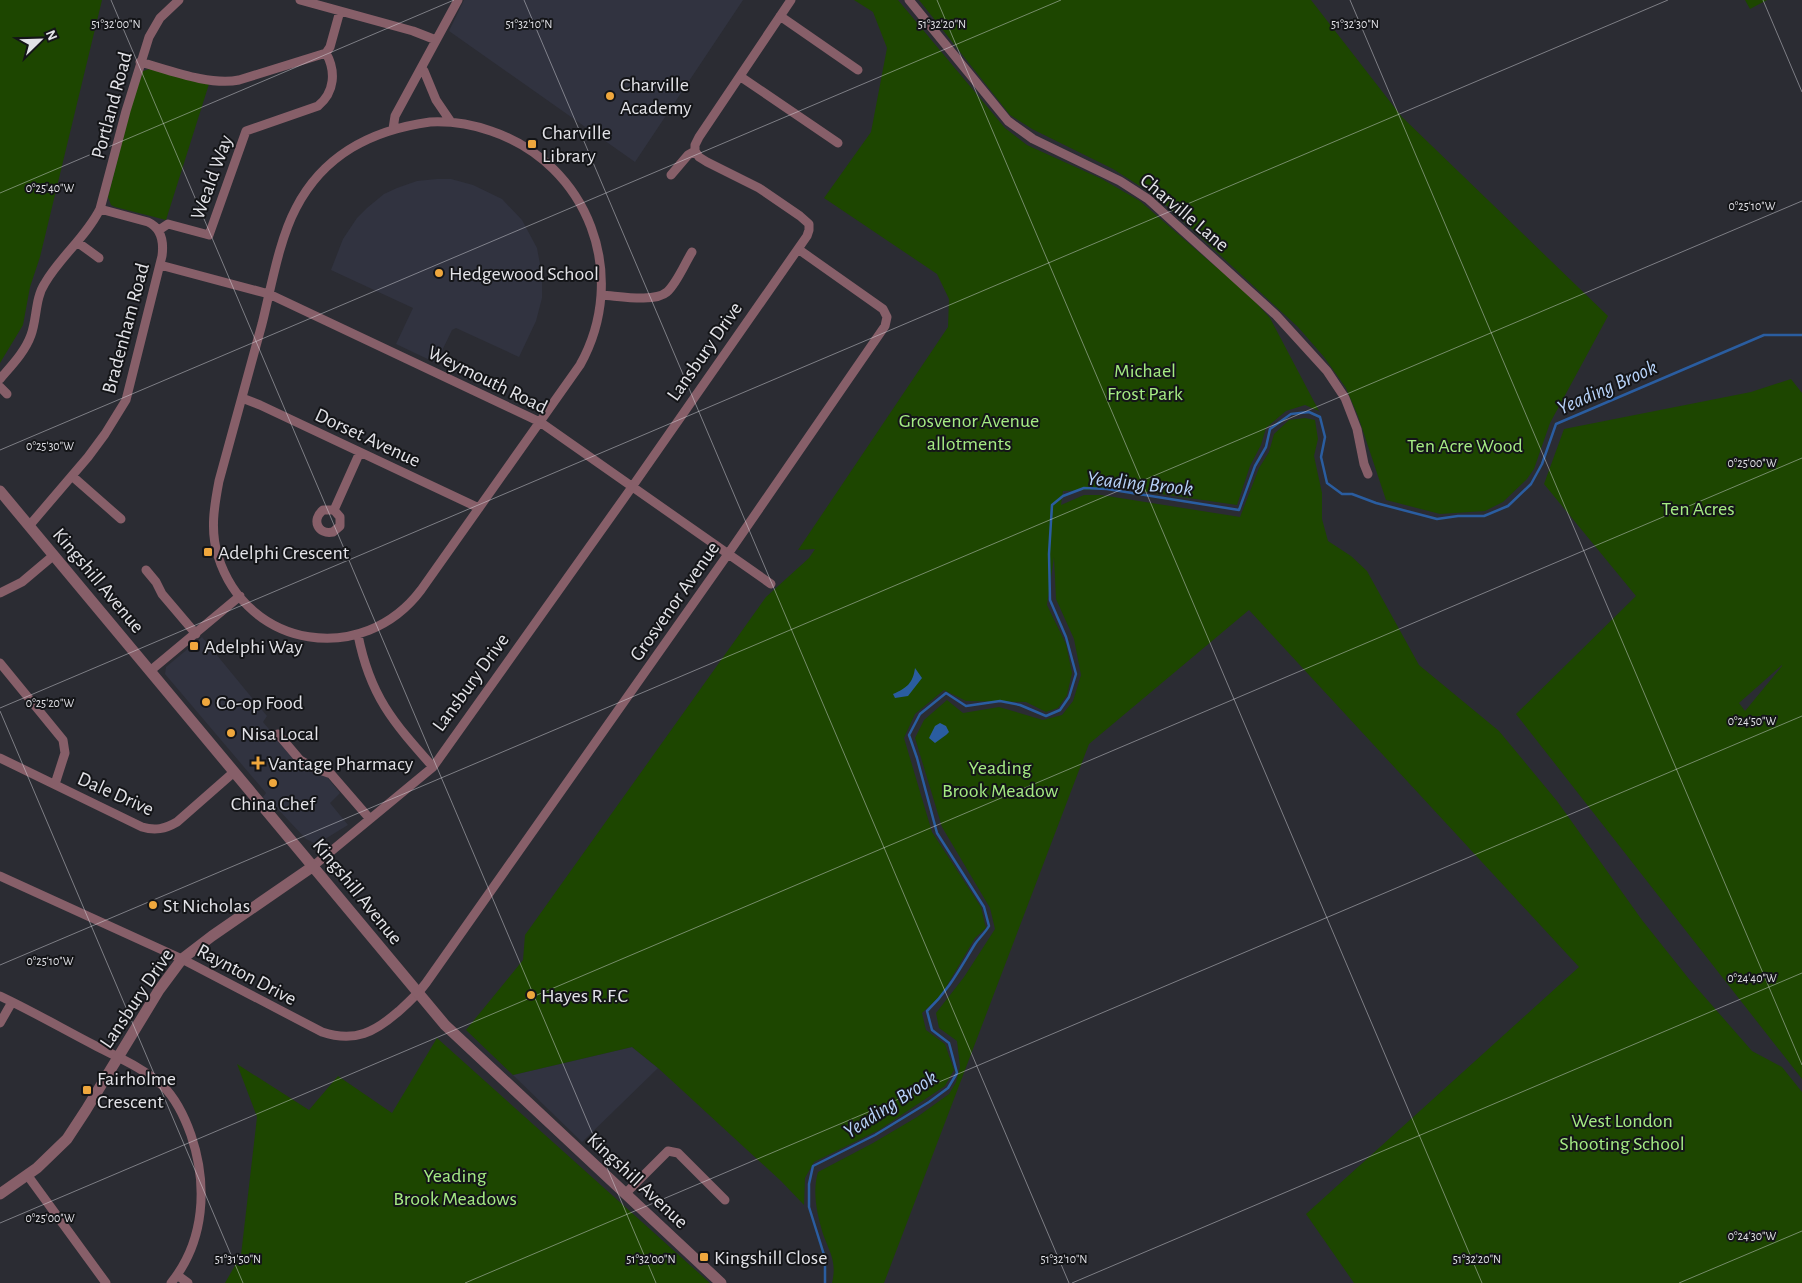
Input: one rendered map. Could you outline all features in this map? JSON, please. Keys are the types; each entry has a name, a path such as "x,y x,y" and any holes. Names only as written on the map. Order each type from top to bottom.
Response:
{"street":[{"name":"Portland Road","path":"0,379 19,356 29,340 40,295 45,283 92,223 100,209 140,62 149,37 165,12 179,0"},
{"path":"300,0 413,31 436,40"},
{"path":"393,129 395,116 458,0"},
{"path":"671,176 688,155 695,151 695,145 699,137 792,0"},
{"name":"Charville Lane","path":"909,0 1008,121 1033,139 1120,181 1140,193 1276,315 1327,371 1345,398 1357,429 1364,464 1368,474"},
{"path":"140,62 212,81 226,82 239,80 326,53 330,47 340,12"},
{"path":"780,16 858,70"},
{"name":"Weald Way","path":"158,230 168,224 209,235 246,131 322,103 329,94 334,74 326,53"},
{"path":"421,68 436,100 451,122"},
{"path":"741,77 838,143"},
{"path":"430,122 451,122 476,127 506,137 534,153 558,174 580,204 593,233 601,269 602,295 596,328 590,346 580,365 421,590 408,605 383,624 358,635 332,639 300,635 262,618 240,596 229,580 218,557 213,524 219,481 290,222 295,209 309,187 324,169 350,149 365,140 393,129 430,122"},
{"name":"Lansbury Drive","path":"0,1194 28,1176 46,1161 67,1138 159,990 182,959 312,867 433,768 632,488 798,249 809,230 809,224 806,220 776,198 706,162 695,151"},
{"path":"100,209 148,222 158,230"},
{"name":"Bradenham Road","path":"28,526 72,476 105,434 126,400 160,265 163,245 158,230"},
{"path":"76,242 99,258"},
{"name":"Grosvenor Avenue","path":"418,994 882,332 887,320 883,309 798,249"},
{"path":"602,295 648,298 659,296 670,288 692,252"},
{"name":"Weymouth Road","path":"160,265 270,294 540,422 771,584"},
{"path":"0,387 7,394"},
{"name":"Dorset Avenue","path":"242,398 479,508"},
{"path":"334,510 360,452"},
{"path":"72,476 122,519"},
{"name":"Kingshill Avenue","path":"0,491 445,1025 721,1283"},
{"path":"0,593 22,582 54,555"},
{"path":"146,570 156,582 162,594 196,634"},
{"path":"150,671 240,596"},
{"path":"358,635 368,673 380,701 400,729 433,768"},
{"path":"0,663 63,740 65,753 55,784"},
{"path":"278,734 300,760 314,768 331,774 370,819"},
{"name":"Dale Drive","path":"0,758 142,827 157,829 172,825 182,818 234,772"},
{"name":"Raynton Drive","path":"0,876 182,959 314,1028 336,1036 354,1036 380,1027 418,994"},
{"path":"0,996 148,1075 164,1087 180,1111 194,1145 200,1172 200,1211 194,1240 188,1256 178,1275 171,1283"},
{"path":"0,1023 12,1002"},
{"path":"625,1194 668,1151 678,1153 725,1200"},
{"path":"28,1176 106,1283"},
{"path":"178,1275 188,1283"}],"shaded area":[{"name":"Charville Academy","path":"464,0 743,0 635,162 449,31"},
{"name":"Hedgewood School","path":"451,179 473,185 502,199 522,220 537,248 542,275 542,298 536,321 519,357 456,328 452,330 436,363 396,344 413,308 331,270 343,239 357,218 367,208 384,194 397,188 417,181"},
{"path":"202,637 267,716 263,722 300,766 327,777 340,793 330,803 348,825 320,842 314,843 306,839 273,804 269,804 263,797 266,793 165,674 166,667"},
{"path":"632,1047 658,1068 582,1142 513,1075"}],"green space":[{"path":"0,0 102,0 40,257 30,287 23,325 0,363"},
{"path":"854,0 898,0 1005,128 1027,145 1102,179 1140,201 1216,267 1239,284 1270,318 1319,411 1305,405 1286,411 1266,428 1261,445 1250,466 1237,505 1113,487 1107,489 1063,491 1061,505 1084,495 1101,495 1240,517 1259,468 1269,452 1274,434 1289,420 1305,418 1315,420 1318,439 1314,456 1322,493 1322,519 1328,541 1351,556 1367,571 1419,665 1499,731 1557,801 1642,920 1689,979 1752,1051 1782,1067 1802,1092 1802,1283 1354,1283 1306,1214 1579,967 1249,610 1089,744 884,1283 832,1283 833,1263 817,1211 815,1187 818,1172 917,1117 949,1094 956,1082 960,1067 957,1041 939,1028 936,1013 964,977 995,929 990,908 942,827 915,738 924,720 947,700 963,713 999,707 1043,720 1062,715 1073,701 1081,675 1074,639 1056,599 1054,557 1047,605 1066,644 1072,673 1067,695 1058,708 1046,712 1026,702 966,701 944,690 915,714 904,738 932,832 981,907 986,928 975,938 942,994 922,1013 926,1030 945,1044 954,1070 945,1086 879,1130 814,1162 805,1178 804,1205 781,1181 658,1068 632,1047 513,1075 466,1030 523,960 525,935 766,597 809,558 815,549 798,550 948,327 949,299 937,274 824,198 871,132 887,48 873,12"},
{"name":"Ten Acre Wood","path":"919,0 1311,0 1402,117 1608,316 1550,423 1534,469 1527,479 1503,502 1485,511 1440,514 1386,500 1358,416 1346,388 1324,357 1298,327 1157,197 1113,169 1032,129 1010,115"},
{"path":"1745,0 1767,0 1750,9"},
{"path":"149,69 209,84 166,220 115,207 111,205 108,197 139,75 141,72"},
{"name":"Ten Acres","path":"1791,379 1802,393 1802,1079 1516,714 1636,596 1544,484 1564,429 1751,392","holes":["1782,666 1745,711 1739,703"]},
{"name":"Yeading Brook Meadows","path":"437,1038 710,1283 225,1283 241,1255 257,1117 237,1064 309,1110 338,1076 392,1113"}],"water":[{"path":"915,668 922,678 908,696 895,698 893,694 906,687 913,678"},
{"path":"940,723 946,726 949,732 935,743 929,738 935,726"}],"waterway":[{"name":"Yeading Brook","path":"825,1283 825,1258 809,1207 809,1184 813,1166 875,1135 948,1088 957,1073 949,1043 932,1030 927,1011 948,987 975,944 989,926 984,907 937,833 909,735 920,714 946,693 966,706 1000,701 1020,705 1046,716 1060,710 1069,697 1076,674 1066,637 1050,600 1049,554 1052,505 1063,496 1084,488 1107,489 1239,510 1255,466 1266,447 1270,429 1291,414 1309,412 1320,417 1325,437 1321,457 1327,483 1342,494 1352,494 1376,503 1437,519 1458,516 1484,516 1508,506 1531,484 1542,464 1556,424 1764,335 1802,335"}],"place":[{"name":"Charville Academy","path":"610,96"},
{"name":"Charville Library","path":"532,144"},
{"name":"Hedgewood School","path":"439,273"},
{"name":"Adelphi Crescent","path":"208,552"},
{"name":"Adelphi Way","path":"194,646"},
{"name":"Co-op Food","path":"206,702"},
{"name":"Nisa Local","path":"231,733"},
{"name":"Vantage Pharmacy","path":"258,763"},
{"name":"China Chef","path":"273,783"},
{"name":"St Nicholas","path":"153,905"},
{"name":"Hayes R.F.C","path":"531,995"},
{"name":"Fairholme Crescent","path":"87,1090"},
{"name":"Kingshill Close","path":"704,1257"}],"park label":[{"name":"Michael Frost Park","path":"1145,382"},
{"name":"Grosvenor Avenue allotments","path":"969,432"},
{"name":"Yeading Brook Meadow","path":"1000,778"},
{"name":"West London Shooting School","path":"1622,1132"}]}
